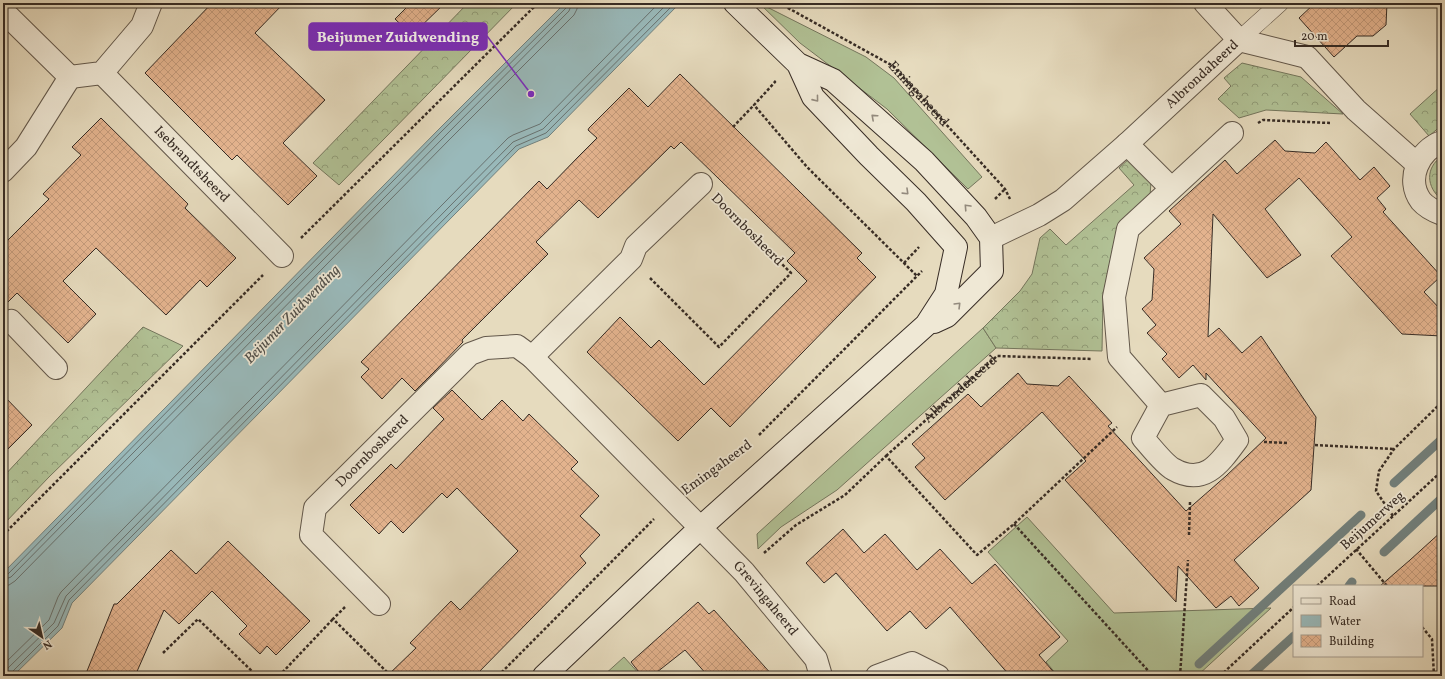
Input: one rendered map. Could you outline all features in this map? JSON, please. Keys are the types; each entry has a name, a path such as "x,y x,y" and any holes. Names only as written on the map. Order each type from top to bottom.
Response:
{"street":[{"path":"70,77 102,73 142,26 151,3"},
{"path":"735,3 798,64 833,80 924,161 976,217 991,238 956,247 916,202 869,156 813,97 798,64"},
{"path":"1205,3 1239,40"},
{"path":"3,11 70,77"},
{"name":"Albrondaheerd","path":"991,238 1022,224 1063,200 1128,144 1239,40 1307,57 1361,114 1417,164"},
{"name":"Isebrandtsheerd","path":"102,73 282,256"},
{"path":"3,171 26,147 70,77"},
{"path":"1161,405 1119,357 1114,296 1128,229 1232,133"},
{"path":"1442,142 1425,152 1417,164 1414,176 1416,189 1421,200 1431,209 1442,214"},
{"path":"1128,144 1171,188"},
{"name":"Doornbosheerd","path":"532,357 631,259 636,246 701,184"},
{"name":"Emingaheerd","path":"926,325 947,316 992,271 991,238"},
{"name":"Emingaheerd","path":"544,676 700,528 926,325 946,294 956,247"},
{"path":"3,324 11,322 56,368"},
{"name":"Doornbosheerd","path":"379,604 311,535 315,508 470,354 486,348 517,346 532,357 700,528"},
{"path":"1201,395 1224,418 1237,440 1225,457 1207,474 1191,477 1172,469 1143,438 1161,405 1201,395"},
{"name":"Grevingaheerd","path":"700,528 744,572 816,659 821,676"},
{"path":"877,676 912,663 938,676"}],"lane":[{"path":"1239,40 1280,3"}],"path":[{"name":"Emingaheerd","path":"779,3 893,66 1005,190 1022,224"},
{"path":"733,127 775,82 770,76"},
{"path":"754,105 807,167 917,276"},
{"path":"1232,133 1263,120 1350,124 1361,114"},
{"name":"Doornbosheerd","path":"631,259 719,347 791,273 701,184"},
{"path":"904,263 920,246"},
{"name":"Emingaheerd","path":"758,437 926,267"},
{"name":"Albrondaheerd","path":"744,572 796,525 845,495 997,356 1082,359 1119,357"},
{"path":"1393,516 1376,491 1379,471 1394,449 1442,402"},
{"path":"886,456 977,555 1014,524 1120,425 1143,438"},
{"name":"Emingaheerd","path":"498,676 673,500 752,442"},
{"path":"1315,445 1394,449"},
{"name":"Beijumerweg","path":"1318,585 1442,470"},
{"path":"1189,536 1191,477"},
{"path":"1014,524 1153,676"},
{"path":"1356,550 1386,585"},
{"path":"1180,676 1188,560"},
{"path":"279,676 364,588"},
{"path":"1220,676 1293,608"},
{"path":"163,653 198,619 257,676"},
{"path":"333,619 391,676"},
{"path":"1423,628 1432,639 1434,676"}],"green space":[{"path":"468,3 517,3 339,185 313,163"},
{"path":"759,3 866,57 894,78 982,177 968,189 887,109 800,43"},
{"path":"1242,63 1301,77 1343,114 1266,110 1239,118 1218,99 1231,86 1224,78"},
{"path":"1442,85 1442,125 1429,136 1410,114"},
{"path":"1442,156 1442,200 1430,184 1430,172 1436,161"},
{"path":"1130,158 1151,181 1150,197 1117,228 1103,296 1102,351 996,348 983,328 1020,291 1032,274 1040,238 1050,229 1066,245 1134,185 1119,168"},
{"path":"143,327 183,346 49,477 3,525 3,477"},
{"path":"983,328 996,348 837,490 781,527 758,549 757,534"},
{"path":"1027,517 1114,613 1271,608 1197,676 1058,676 1046,662 1068,641 988,552"},
{"path":"624,657 641,676 603,676"}],"water":[{"path":"565,3 680,3 548,137 519,149 72,603 62,628 13,676 3,676 3,573 438,130"}],"building":[{"path":"212,3 284,3 255,33 325,100 283,143 317,176 288,205 237,155 232,160 145,73"},
{"path":"411,3 445,3 412,35 395,19"},
{"path":"1315,3 1387,3 1386,25 1373,36 1357,36 1334,57 1299,18"},
{"path":"680,74 862,253 857,258 876,277 730,427 711,408 678,441 587,352 620,317 651,348 659,340 704,385 807,281 787,261 795,253 681,142 674,149 671,146 598,218 579,200 536,242 548,254 462,340 463,342 434,372 415,391 402,378 382,399 361,377 369,369 361,362 539,181 547,189 597,138 588,130 589,128 629,88 648,107"},
{"path":"101,118 188,204 185,208 236,258 207,287 200,280 166,315 96,248 63,281 96,314 68,343 17,293 3,307 3,245 49,199 43,194 81,155 72,147"},
{"path":"1275,140 1285,151 1315,153 1326,142 1360,180 1374,167 1390,186 1377,198 1386,209 1383,212 1441,276 1424,292 1442,311 1442,336 1402,334 1331,256 1352,237 1299,178 1265,209 1301,255 1267,278 1213,214 1208,337 1219,328 1242,353 1261,336 1316,417 1311,490 1234,560 1259,588 1239,606 1231,596 1216,608 1178,566 1176,602 1065,480 1086,461 1042,412 945,500 915,467 925,458 912,444 968,394 981,407 1018,373 1027,384 1058,386 1069,376 1112,423 1108,426 1186,511 1266,438 1206,373 1206,380 1193,365 1179,378 1162,359 1167,354 1147,333 1156,325 1142,309 1152,300 1154,269 1144,258 1181,224 1169,211 1225,160 1237,174"},
{"path":"452,390 482,420 502,400 523,421 529,414 578,462 571,469 599,496 580,516 600,535 580,556 586,563 475,676 387,676 416,648 410,643 451,601 460,610 518,551 457,488 447,498 442,493 403,533 391,521 379,534 350,505 391,464 396,469 444,419 433,408"},
{"path":"3,395 32,425 3,454"},
{"path":"843,529 864,553 885,534 917,570 940,549 972,584 995,564 1060,637 1039,655 1057,676 1010,676 950,607 926,629 910,611 887,631 836,573 824,583 806,563"},
{"path":"1442,531 1442,586 1381,585"},
{"path":"228,541 310,621 276,655 267,646 260,654 239,634 247,626 212,591 179,624 164,610 135,676 85,676 114,604 117,604 171,550 196,574"},
{"path":"698,602 709,614 714,610 773,676 708,676 685,650 652,676 642,676 631,662"}],"waterway":[{"path":"1394,483 1442,439"},
{"path":"1384,552 1442,498"},
{"path":"1199,664 1361,515"},
{"path":"1250,676 1293,637"}],"place":[{"name":"Beijumer Zuidwending","path":"531,94"}]}
